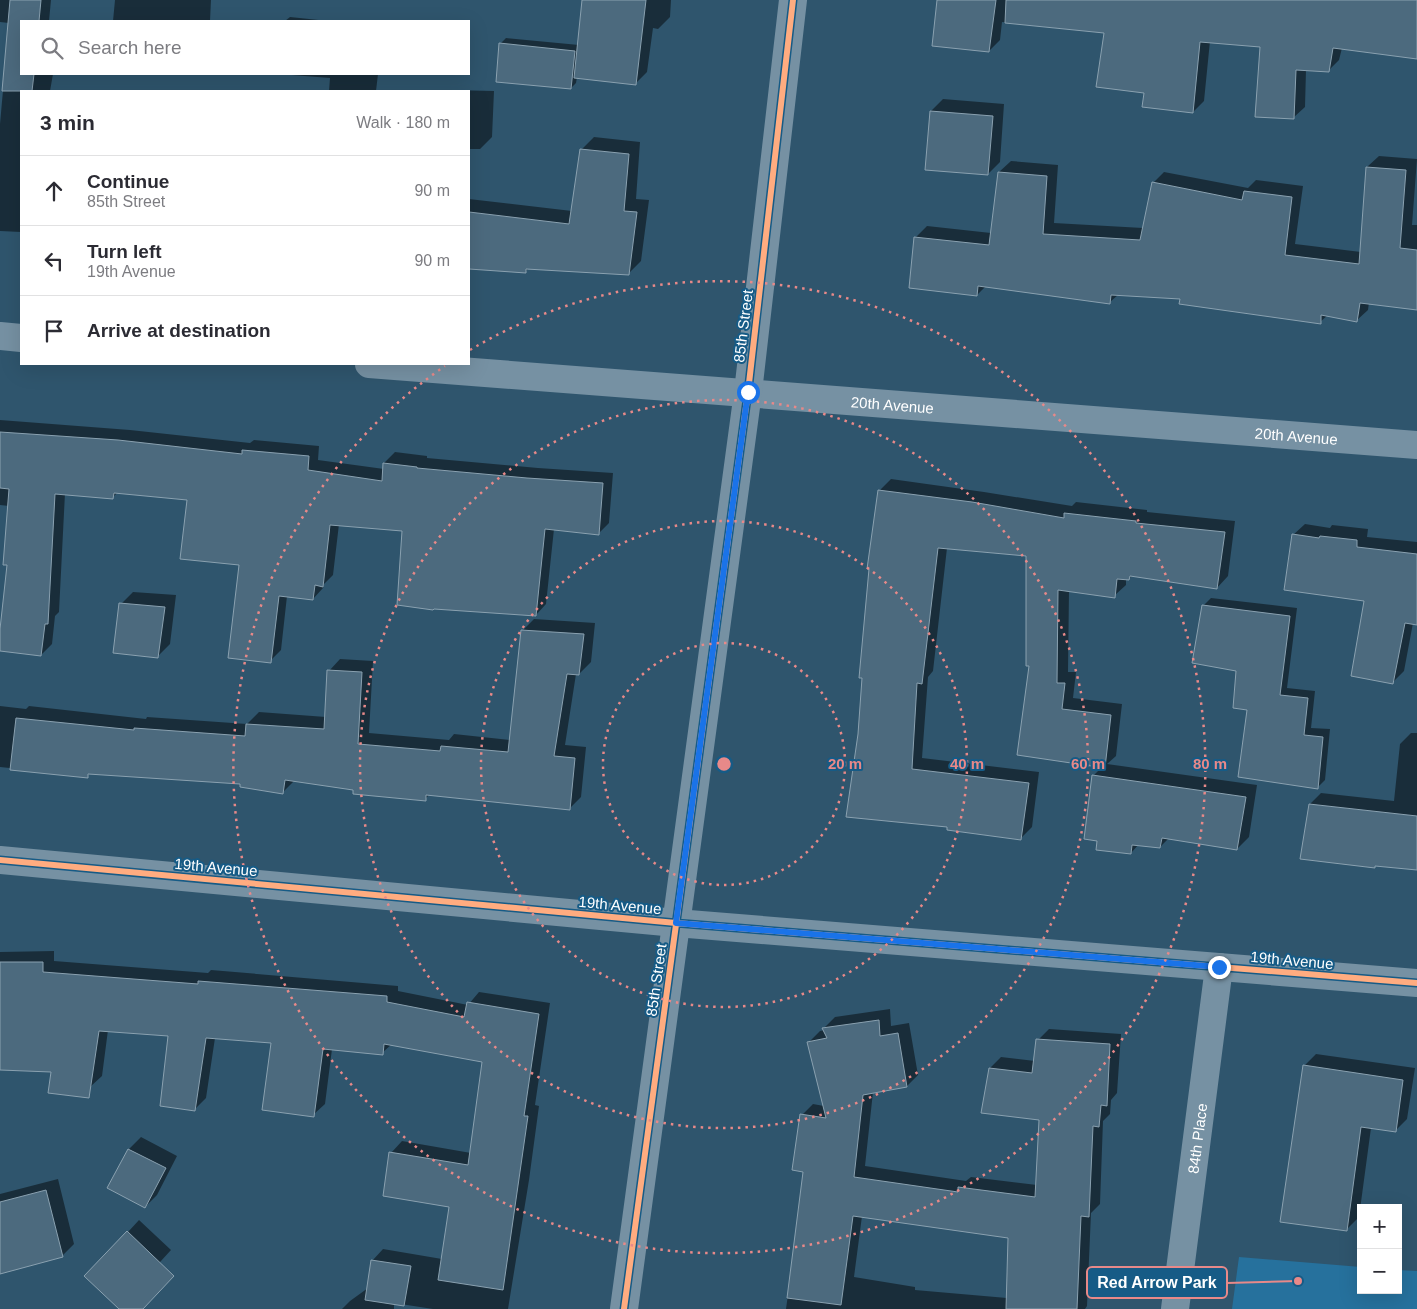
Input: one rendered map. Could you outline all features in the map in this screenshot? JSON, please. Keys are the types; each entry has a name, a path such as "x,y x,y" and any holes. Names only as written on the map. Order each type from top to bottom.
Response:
{"street":[{"name":"85th Street","path":"624,1309 748,392 793,0"},
{"path":"0,336 20,338"},
{"name":"20th Avenue","path":"383,365 1417,445"},
{"name":"19th Avenue","path":"0,860 676,923 1417,983"},
{"name":"84th Place","path":"1176,1309 1219,967"}],"shaded area":[{"path":"1239,1257 1357,1267 1357,1294 1402,1294 1402,1270 1417,1271 1417,1309 1232,1309"}],"building":[{"path":"10,0 41,0 39,20 20,20 20,75 34,75 32,90 2,91"},
{"path":"582,0 646,0 636,85 574,78"},
{"path":"937,0 996,0 989,52 932,46"},
{"path":"1006,0 1417,0 1417,59 1333,48 1329,72 1296,70 1294,119 1255,117 1260,47 1200,42 1193,113 1142,107 1144,93 1096,87 1104,33 1005,23"},
{"path":"499,43 575,51 571,89 496,82"},
{"path":"930,111 993,116 988,175 925,170"},
{"path":"580,149 629,154 624,211 637,212 629,275 526,269 526,273 470,269 470,212 569,224"},
{"path":"1366,167 1406,170 1400,248 1417,250 1417,310 1360,303 1357,322 1321,315 1321,324 1179,304 1180,299 1111,295 1110,304 978,286 977,296 909,288 914,237 989,245 998,172 1047,176 1043,234 1140,240 1152,182 1242,200 1244,191 1292,197 1285,255 1359,264"},
{"path":"0,432 118,440 242,454 242,450 309,456 308,470 382,481 383,463 527,478 603,483 599,535 545,529 536,616 433,610 397,605 402,531 330,525 323,587 315,585 313,600 279,596 271,663 228,658 239,565 180,559 187,500 114,493 113,499 55,494 48,624 45,624 41,656 0,651 0,629 7,565 3,565 9,489 0,488"},
{"path":"878,490 972,502 1064,518 1064,513 1225,532 1217,589 1130,576 1129,580 1117,579 1115,598 1058,590 1057,683 1065,683 1062,709 1111,715 1105,768 1017,755 1029,666 1026,666 1026,556 938,548 922,684 917,683 912,769 1029,783 1021,840 947,830 947,827 846,817 858,734 862,678 859,678 869,569 867,569"},
{"path":"1292,534 1319,538 1320,536 1357,540 1357,547 1417,554 1417,625 1405,623 1393,684 1351,676 1364,601 1284,590"},
{"path":"119,603 165,607 158,658 113,653"},
{"path":"1202,605 1290,616 1280,695 1308,698 1304,735 1323,737 1318,789 1238,777 1247,710 1233,708 1236,671 1192,663"},
{"path":"521,630 584,634 579,675 567,674 554,756 575,758 570,810 426,795 426,801 353,794 353,790 285,780 283,794 240,787 240,784 88,774 88,778 10,770 16,718 134,730 134,728 245,736 246,724 324,729 327,670 362,672 358,744 440,751 441,746 508,752"},
{"path":"1092,775 1246,797 1237,850 1162,838 1160,848 1132,845 1131,854 1096,850 1097,841 1084,839"},
{"path":"1309,804 1417,816 1417,870 1375,866 1375,868 1300,859"},
{"path":"0,962 43,962 43,972 198,984 198,981 387,996 387,1002 464,1017 467,1002 539,1014 524,1116 528,1116 503,1290 438,1280 449,1207 383,1196 389,1152 468,1165 482,1062 384,1044 383,1055 323,1049 314,1117 262,1110 271,1043 206,1038 195,1111 160,1106 168,1036 99,1031 89,1098 48,1093 51,1072 0,1070"},
{"path":"879,1020 880,1036 898,1033 907,1087 863,1095 854,1177 958,1192 958,1187 1035,1197 1039,1120 981,1113 989,1068 1032,1073 1036,1039 1110,1044 1107,1106 1101,1105 1099,1127 1093,1126 1089,1217 1081,1216 1077,1309 1006,1309 1008,1238 853,1216 841,1305 787,1298 803,1172 792,1170 800,1114 826,1118 807,1042 827,1038 822,1028"},
{"path":"1303,1065 1403,1080 1396,1132 1361,1127 1347,1231 1280,1222"},
{"path":"128,1149 166,1168 145,1208 107,1188"},
{"path":"46,1190 63,1257 0,1274 0,1202"},
{"path":"127,1231 174,1276 143,1309 119,1309 84,1276"},
{"path":"371,1260 411,1266 404,1306 365,1300"}],"cycle path":[{"path":"624,1309 748,392 793,0"},
{"path":"0,860 676,923 1417,983"}],"place":[{"name":"Red Arrow Park","path":"1298,1281"}],"route":[{"path":"748,392 676,923 1219,967"}]}
